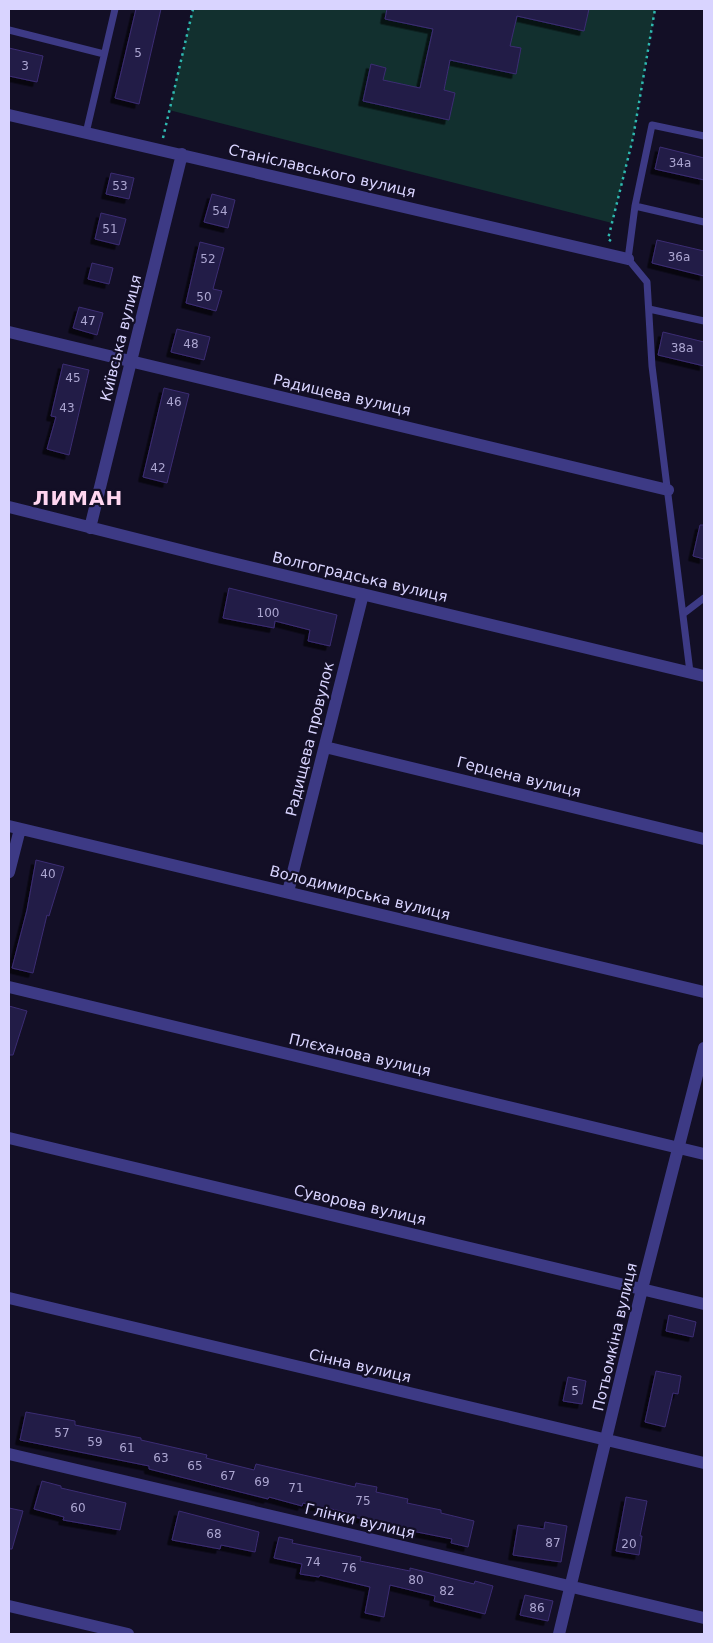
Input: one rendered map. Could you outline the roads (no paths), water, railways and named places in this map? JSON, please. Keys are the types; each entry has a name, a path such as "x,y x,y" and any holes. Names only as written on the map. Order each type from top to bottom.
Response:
{"street":[{"name":"Станіславського вулиця","path":"9,115 628,259"},
{"name":"Київська вулиця","path":"90,528 182,154"},
{"name":"Радищева вулиця","path":"9,332 668,490"},
{"name":"Волгоградська вулиця","path":"9,507 704,676"},
{"name":"Радищева провулок","path":"288,892 363,594"},
{"name":"Герцена вулиця","path":"325,747 704,839"},
{"name":"Володимирська вулиця","path":"14,827 704,992"},
{"path":"9,872 14,827"},
{"name":"Плєханова вулиця","path":"9,987 704,1154"},
{"name":"Потьомкіна вулиця","path":"559,1634 607,1441 642,1289 704,1048"},
{"name":"Суворова вулиця","path":"9,1138 704,1304"},
{"name":"Сінна вулиця","path":"9,1298 704,1463"},
{"name":"Глінки вулиця","path":"9,1454 570,1588 704,1618"},
{"path":"9,1606 128,1634"}],"lane":[{"path":"86,133 115,9"},
{"path":"9,30 104,54"},
{"path":"690,672 652,366 647,282 628,259 635,206 652,125 704,136"},
{"path":"635,206 704,222"},
{"path":"649,309 704,320"},
{"path":"683,614 704,598"}],"district":[{"name":"ЛИМАН","path":"78,498"}]}
